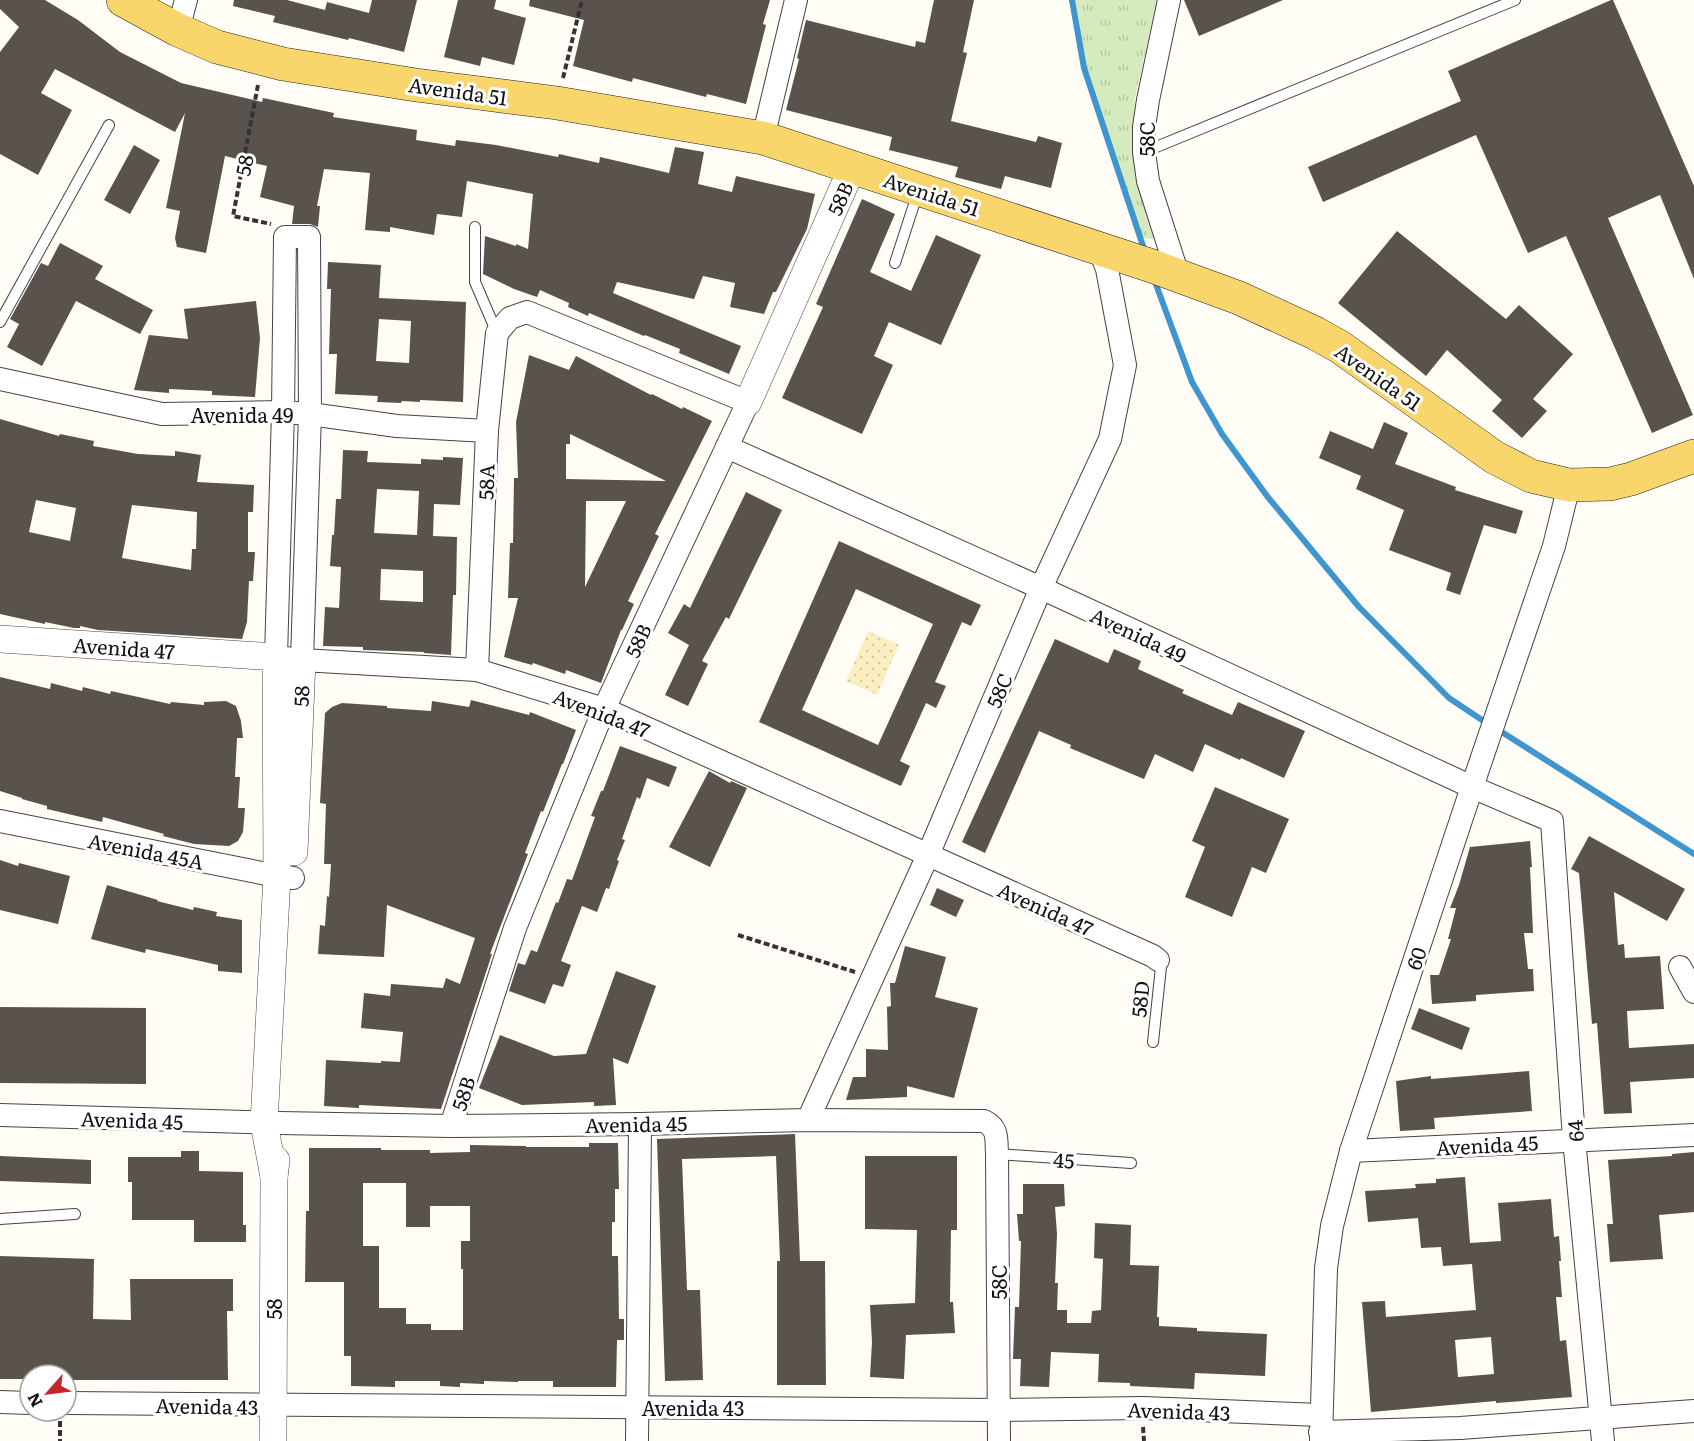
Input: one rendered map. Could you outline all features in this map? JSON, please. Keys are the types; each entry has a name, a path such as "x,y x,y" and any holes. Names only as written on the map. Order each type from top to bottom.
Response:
{"main road":[{"name":"Avenida 51","path":"123,0 182,15 216,47 284,64 416,85 557,103 763,138 1111,252 1239,297 1315,333 1340,347 1494,458 1531,476 1569,485 1610,484 1656,471 1694,456"}],"street":[{"path":"763,138 796,0"},
{"name":"58C","path":"1169,0 1148,100 1144,127 1144,152 1148,181 1178,275"},
{"name":"58B","path":"451,1126 515,928 604,709 748,402 853,166"},
{"name":"58","path":"273,1441 274,1177 271,1123 285,877 289,659 283,412 285,237 309,237 310,414 289,659"},
{"name":"58C","path":"808,1120 928,855 1041,588 1110,439 1125,365 1107,269 1111,252"},
{"path":"497,333 510,318 527,312 748,402"},
{"name":"58A","path":"477,670 487,431 497,333"},
{"name":"Avenida 49","path":"0,379 162,414 283,412 397,426 487,431"},
{"name":"Avenida 49","path":"727,447 1041,588 1472,787 1552,821"},
{"name":"60","path":"1320,1429 1326,1268 1332,1226 1351,1151 1554,546 1569,485"},
{"name":"Avenida 47","path":"0,639 477,670 604,709 1158,960"},
{"name":"Avenida 45A","path":"0,821 285,877"},
{"name":"64","path":"1552,821 1574,1139 1603,1441"},
{"path":"1680,967 1694,992"},
{"name":"Avenida 45","path":"0,1115 451,1126 808,1120 984,1121 992,1125"},
{"path":"637,1441 640,1124"},
{"name":"58C","path":"992,1125 995,1131 997,1154 999,1441"},
{"name":"Avenida 45","path":"1351,1151 1694,1135"},
{"path":"0,1402 18,1403"},
{"name":"Avenida 43","path":"78,1403 999,1410 1143,1408 1320,1429 1461,1435 1601,1418 1694,1411"}],"lane":[{"path":"1144,152 1515,0"},
{"path":"0,322 3,307 109,125"},
{"path":"895,263 919,188"},
{"path":"475,227 475,282 497,333"},
{"name":"58D","path":"1153,1042 1161,967 1158,960"},
{"name":"45","path":"997,1154 1131,1163"},
{"path":"0,1220 75,1214"}],"path":[{"path":"557,103 582,0"},
{"name":"58","path":"263,57 233,216 271,224 285,237"},
{"path":"738,935 873,977"},
{"path":"60,1423 60,1441"}],"green space":[{"path":"1072,0 1157,0 1135,98 1134,129 1162,241 1140,237 1084,68"}],"sand":[{"path":"868,631 899,645 877,695 846,681"}],"building":[{"path":"0,0 45,0 78,20 120,52 181,83 262,102 263,98 334,113 333,117 417,130 416,140 455,146 456,140 496,145 558,157 559,154 599,163 600,157 669,173 675,147 704,152 698,184 732,192 736,176 815,194 807,229 776,292 773,292 764,314 730,307 735,283 703,276 694,299 617,282 613,293 741,346 729,374 679,353 680,349 589,313 588,316 568,307 569,303 540,290 537,297 483,274 485,236 528,249 533,194 467,181 462,217 437,214 434,235 390,227 390,232 365,230 370,173 324,169 317,206 320,206 318,227 310,224 292,224 294,206 260,197 267,166 225,156 206,253 177,247 175,238 180,211 166,208 185,113 175,132 55,69 41,93 72,110 38,175 0,154 0,52 19,27 0,9"},
{"path":"234,0 287,0 325,10 327,2 369,13 372,0 417,0 404,52 273,22 275,16 233,6"},
{"path":"458,0 496,0 494,9 526,18 514,65 482,57 480,66 444,57"},
{"path":"530,0 770,0 746,104 707,94 706,97 633,78 632,82 573,66 584,20 529,6"},
{"path":"934,0 974,0 963,52 967,53 951,121 1036,142 1038,136 1062,143 1051,188 1005,176 1001,189 955,177 958,167 889,150 892,137 786,110 806,20 915,47 916,41 925,43"},
{"path":"1184,0 1283,0 1199,36"},
{"path":"1613,0 1694,186 1694,279 1660,195 1608,218 1693,415 1652,433 1566,236 1528,253 1476,135 1323,202 1308,167 1461,101 1448,71"},
{"path":"134,145 160,160 130,214 104,200"},
{"path":"862,199 895,214 870,272 911,291 936,235 981,255 941,345 889,322 874,356 893,365 862,434 782,398 823,307 816,304"},
{"path":"1397,231 1506,319 1519,305 1573,354 1533,399 1547,411 1522,438 1492,411 1502,400 1447,350 1426,376 1338,303"},
{"path":"60,243 103,266 95,279 153,310 140,334 76,301 42,366 7,347 19,324 10,319 41,263 48,266"},
{"path":"328,262 381,265 379,298 466,302 463,402 420,400 420,402 402,401 401,403 377,402 378,396 335,394 337,354 329,354 331,289 327,289","holes":["379,319 411,321 409,363 376,361"]},
{"path":"256,301 260,338 255,397 212,395 212,391 169,389 169,393 134,390 149,335 188,339 184,309"},
{"path":"529,355 569,370 576,356 651,395 712,421 655,534 659,536 628,601 634,604 621,630 601,683 566,670 565,674 533,663 532,665 504,657 518,598 508,598 510,543 513,543 514,478 518,478 516,422","holes":["570,434 666,481 566,479 566,444 570,444","586,501 626,501 585,587"]},
{"path":"0,419 59,436 60,434 94,441 93,446 138,454 175,456 175,451 201,455 197,482 254,485 253,512 248,512 248,552 255,552 253,581 249,581 247,622 242,639 98,630 80,626 80,628 74,628 0,614","holes":["36,500 76,508 70,541 29,532","132,505 197,512 196,549 192,549 191,570 122,558"]},
{"path":"1384,422 1408,433 1395,464 1456,487 1455,490 1523,511 1516,534 1484,525 1460,595 1446,590 1451,573 1389,550 1404,510 1356,489 1361,476 1319,458 1330,431 1373,449"},
{"path":"343,450 368,451 367,462 421,464 421,459 463,458 460,505 434,504 433,536 457,537 456,595 453,595 451,655 363,650 363,647 323,646 325,607 339,608 341,567 330,566 336,499 341,499","holes":["377,489 419,491 417,535 374,533","381,569 423,571 423,602 380,600"]},
{"path":"746,492 782,510 729,619 726,617 702,661 708,664 688,706 665,695 689,645 668,633 684,604 690,608"},
{"path":"839,541 981,605 971,626 962,622 935,682 946,686 936,708 926,703 900,761 910,766 901,786 759,722","holes":["856,589 933,624 878,745 802,710"]},
{"path":"1055,639 1108,663 1114,649 1141,661 1138,669 1184,690 1182,693 1232,715 1238,702 1305,731 1284,778 1205,744 1193,772 1155,754 1144,779 1070,748 1071,745 1039,731 985,853 962,842"},
{"path":"0,677 50,689 51,683 82,691 83,687 170,704 171,702 204,705 204,702 226,701 236,706 243,738 237,738 235,777 240,777 238,808 245,808 243,832 238,841 229,846 194,844 103,817 102,822 47,809 47,806 0,791"},
{"path":"471,700 529,715 530,712 576,730 525,853 528,854 490,954 492,954 441,1109 359,1105 359,1108 324,1106 326,1060 400,1062 403,1032 361,1028 364,993 390,996 391,984 443,988 446,978 460,984 475,938 387,905 384,957 318,954 320,925 325,926 331,864 324,864 326,804 320,803 325,713 342,703 431,711 432,701 469,707"},
{"path":"620,746 677,767 669,787 647,778 640,799 637,797 622,839 625,840 609,889 606,888 597,912 582,906 561,961 571,965 563,987 553,984 545,1004 509,991 518,963 525,965 531,950 537,952 567,879 572,880 595,817 591,816"},
{"path":"709,771 730,783 731,781 747,788 710,867 669,847"},
{"path":"1215,787 1289,819 1266,873 1252,867 1232,917 1185,897 1205,847 1192,841"},
{"path":"1589,836 1685,889 1667,921 1614,892 1618,945 1624,944 1625,958 1660,956 1664,1009 1627,1011 1629,1048 1694,1044 1694,1078 1630,1082 1632,1113 1604,1114 1597,1023 1592,1024 1579,873 1571,869"},
{"path":"1530,841 1533,933 1524,933 1528,969 1533,969 1534,991 1476,995 1476,1001 1432,1004 1430,975 1439,975 1451,939 1448,939 1456,908 1450,908 1470,847"},
{"path":"0,860 18,866 19,863 70,876 58,924 0,910"},
{"path":"107,885 157,901 193,910 194,907 217,912 216,916 242,920 242,973 218,971 218,965 146,949 145,953 91,939"},
{"path":"937,888 964,900 956,917 930,905"},
{"path":"905,946 946,957 935,997 978,1008 954,1098 907,1086 907,1097 846,1100 853,1077 866,1077 866,1049 888,1050 887,1007 891,1006 890,983 895,983"},
{"path":"616,971 656,986 628,1064 613,1058 616,1105 594,1106 594,1102 522,1105 479,1088 500,1035 554,1056 586,1054"},
{"path":"0,1007 146,1008 146,1084 0,1083"},
{"path":"1419,1008 1470,1028 1462,1050 1411,1029"},
{"path":"1529,1071 1532,1111 1434,1118 1435,1129 1400,1131 1396,1081 1431,1076 1431,1079"},
{"path":"795,1134 800,1261 825,1261 826,1385 777,1385 777,1261 780,1261 776,1156 682,1159 687,1290 700,1290 703,1380 665,1381 657,1139"},
{"path":"589,1143 618,1143 619,1189 615,1189 612,1256 618,1256 619,1319 624,1319 624,1340 617,1340 616,1387 553,1387 553,1381 484,1381 484,1384 460,1383 460,1387 440,1386 440,1381 395,1381 395,1387 351,1386 351,1356 344,1356 344,1282 305,1282 306,1211 309,1211 309,1148 430,1150 430,1153 470,1152 470,1145 589,1147","holes":["363,1183 406,1183 406,1227 430,1227 430,1206 470,1206 470,1241 461,1241 463,1330 431,1330 431,1324 406,1324 406,1308 379,1308 379,1246 363,1246"]},
{"path":"181,1151 199,1151 199,1171 243,1172 243,1225 246,1225 246,1242 194,1242 194,1220 132,1220 132,1182 128,1182 128,1157 181,1157"},
{"path":"1694,1152 1694,1212 1659,1215 1663,1259 1610,1262 1607,1224 1613,1224 1608,1160 1672,1156 1672,1154"},
{"path":"0,1156 91,1160 91,1184 0,1181"},
{"path":"865,1156 957,1156 957,1230 951,1230 950,1302 953,1302 955,1333 906,1335 904,1379 870,1377 872,1342 870,1305 915,1303 917,1230 865,1229"},
{"path":"1465,1177 1470,1243 1501,1241 1498,1203 1551,1199 1554,1237 1559,1236 1561,1261 1559,1261 1562,1297 1556,1297 1560,1341 1566,1340 1572,1397 1371,1412 1362,1302 1385,1301 1386,1317 1476,1310 1472,1264 1443,1266 1441,1247 1421,1248 1418,1218 1368,1222 1365,1191 1416,1188 1415,1184 1436,1183 1436,1179","holes":["1491,1337 1494,1374 1458,1377 1455,1340"]},
{"path":"1023,1184 1064,1184 1065,1206 1055,1207 1057,1234 1055,1283 1058,1283 1057,1310 1067,1310 1067,1323 1091,1323 1092,1311 1101,1310 1103,1259 1094,1258 1095,1223 1131,1225 1130,1265 1159,1266 1157,1317 1159,1317 1159,1326 1197,1328 1197,1331 1267,1334 1265,1376 1195,1373 1194,1389 1130,1386 1130,1383 1098,1382 1099,1354 1051,1352 1049,1387 1020,1386 1021,1359 1013,1359 1015,1307 1019,1307 1021,1241 1019,1241 1017,1214 1023,1214"},
{"path":"0,1256 94,1259 93,1319 131,1320 130,1279 233,1279 233,1311 227,1311 228,1380 78,1380 78,1363 18,1363 18,1379 0,1379"}],"waterway":[{"path":"1072,0 1084,68 1145,252"},
{"path":"1154,279 1192,382 1222,434 1267,496 1359,607 1449,698 1488,724"},
{"path":"1497,729 1694,854"}]}
